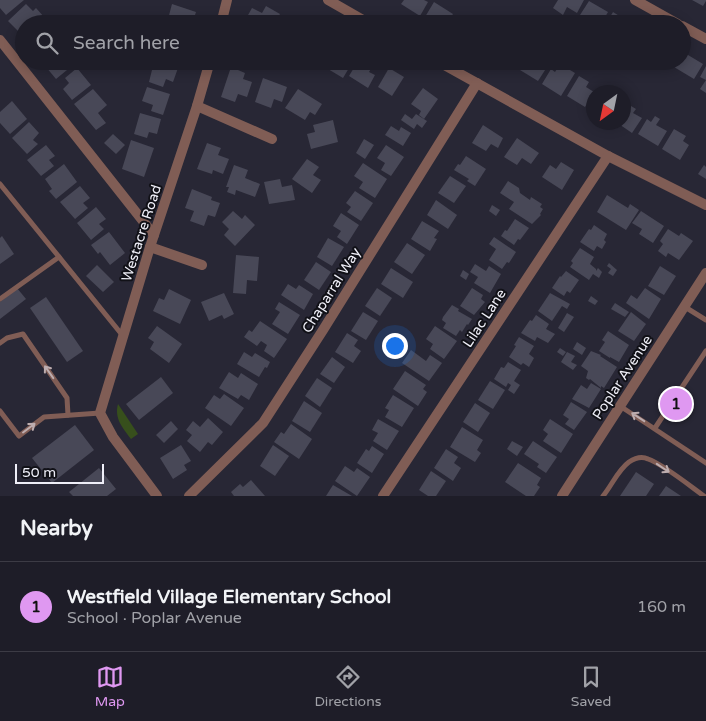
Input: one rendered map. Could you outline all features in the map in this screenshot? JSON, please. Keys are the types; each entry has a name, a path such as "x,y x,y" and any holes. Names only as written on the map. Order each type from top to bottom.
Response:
{"street":[{"path":"223,15 227,0"},
{"path":"328,0 354,15"},
{"path":"635,0 662,15"},
{"path":"691,31 706,39"},
{"path":"0,40 15,59"},
{"path":"24,70 154,235"},
{"name":"Westacre Road","path":"100,414 150,247 207,70"},
{"path":"453,70 608,156 706,206"},
{"name":"Chaparral Way","path":"189,496 263,423 477,83"},
{"path":"197,106 272,139"},
{"name":"Lilac Lane","path":"383,496 608,156"},
{"path":"150,247 202,265"},
{"name":"Poplar Avenue","path":"565,495 706,273"},
{"path":"100,414 113,437 157,496"}],"lane":[{"path":"0,184 123,336"},
{"path":"0,299 59,257"},
{"path":"684,306 706,320"},
{"path":"0,343 7,338 23,334 67,398 68,415"},
{"path":"655,428 706,351"},
{"path":"620,406 706,463"},
{"path":"0,411 19,436 44,417 100,414"},
{"path":"602,496 621,470 630,461 638,457 647,458 656,463 704,496"}],"green space":[{"path":"118,404 138,434 131,439 118,419"}],"building":[{"path":"0,0 24,0 6,15 0,8"},
{"path":"404,0 424,0 428,2 421,15 401,4"},
{"path":"558,0 584,0 577,13 567,7 563,15 553,8"},
{"path":"692,0 706,0 706,1 703,6"},
{"path":"589,1 608,12 606,15 580,15"},
{"path":"434,2 453,14 452,15 426,15"},
{"path":"26,4 33,11 36,8 42,15 15,15 15,28 8,21"},
{"path":"172,4 196,12 195,15 169,15"},
{"path":"266,6 280,14 248,15 252,8 262,13"},
{"path":"691,57 703,64 694,79 679,70 691,70"},
{"path":"706,66 706,80 700,77"},
{"path":"48,70 67,70 56,79"},
{"path":"75,70 79,70 91,85 72,100 63,89 69,83 65,78"},
{"path":"152,70 177,70 173,82 166,79 163,87 149,82"},
{"path":"230,70 238,70 245,73 243,79 252,82 247,97 238,94 235,102 221,97"},
{"path":"330,70 348,70 343,78"},
{"path":"353,70 370,70 369,72 375,75 368,88 349,76"},
{"path":"388,70 392,70 404,77 392,96 378,87"},
{"path":"520,70 545,70 538,81"},
{"path":"550,70 555,72 556,70 570,70 575,73 561,96 542,84"},
{"path":"579,76 589,82 586,85 585,107 567,96"},
{"path":"263,78 287,87 282,102 274,99 271,108 255,102"},
{"path":"706,80 706,93 700,89"},
{"path":"147,87 170,94 163,115 151,111 153,105 142,101"},
{"path":"423,88 438,99 424,119 419,115 421,111 411,104"},
{"path":"93,89 107,105 98,113 106,123 96,130 74,104"},
{"path":"298,89 322,104 315,115 310,112 305,120 285,108"},
{"path":"12,101 27,119 10,134 0,123 0,112"},
{"path":"631,106 636,109 633,113 642,118 632,133 628,130 631,130"},
{"path":"140,113 161,119 157,134 149,132 147,138 134,134"},
{"path":"405,114 412,119 416,114 427,121 422,128 417,124 414,129 401,120"},
{"path":"655,116 660,119 656,125 667,131 658,146 638,134 647,119 651,122"},
{"path":"333,120 338,142 311,149 307,134 315,132 313,125"},
{"path":"29,122 39,133 33,140 38,144 27,154 12,138"},
{"path":"483,125 503,138 498,148 491,144 486,151 472,143"},
{"path":"391,126 399,131 401,127 411,133 403,146 385,135"},
{"path":"674,129 686,136 683,141 689,145 680,160 662,149"},
{"path":"113,134 125,145 116,154 104,143"},
{"path":"517,138 539,153 531,164 522,158 517,165 504,157"},
{"path":"364,139 374,145 365,159 356,153"},
{"path":"131,140 154,148 144,177 122,169"},
{"path":"207,143 221,148 218,155 229,159 223,174 213,170 212,174 197,169"},
{"path":"46,145 55,156 49,160 54,166 41,176 27,160"},
{"path":"386,145 404,157 391,176 381,170 385,163 377,158"},
{"path":"466,156 486,169 475,186 467,181 469,179 454,170"},
{"path":"307,159 319,167 313,175 321,180 312,193 292,179"},
{"path":"561,162 574,170 562,190 542,177 550,165 556,169"},
{"path":"363,163 387,179 375,198 359,188 363,182 354,176"},
{"path":"64,164 77,182 56,199 49,191 52,189 45,179"},
{"path":"234,165 248,170 245,178 260,184 255,197 236,190 235,195 227,192 229,187 226,187"},
{"path":"704,165 706,167 706,179 698,174"},
{"path":"450,176 466,186 454,203 438,193"},
{"path":"280,179 282,187 292,185 295,200 269,204 264,182"},
{"path":"508,181 519,188 520,193 530,200 531,197 542,204 540,207 543,209 541,215 532,224 509,209 514,202 500,193"},
{"path":"80,186 90,198 83,203 88,208 75,219 60,202"},
{"path":"192,189 212,197 211,200 220,203 215,217 208,215 204,226 190,221 194,211 185,208"},
{"path":"355,191 373,203 361,221 347,212 351,207 346,203"},
{"path":"607,195 628,208 630,204 639,210 626,230 597,212"},
{"path":"436,200 457,215 448,229 427,215"},
{"path":"492,205 500,210 496,216 489,211"},
{"path":"96,207 106,219 99,224 104,229 91,240 77,223"},
{"path":"233,211 242,219 245,215 255,225 235,246 224,235 229,229 222,222"},
{"path":"641,211 664,226 653,243 639,234 642,229 632,223"},
{"path":"341,213 359,225 347,244 337,237 341,231 333,226"},
{"path":"515,219 529,228 514,245 501,236"},
{"path":"422,221 439,231 434,238 437,239 430,251 411,239"},
{"path":"594,225 607,234 604,240 606,242 602,249 597,246 594,251 580,242"},
{"path":"668,229 679,236 681,233 693,241 679,260 668,253 666,257 658,251 663,244 660,241"},
{"path":"109,232 125,253 110,265 100,252 98,254 91,245"},
{"path":"2,236 14,254 0,264 0,238"},
{"path":"494,237 516,252 509,263 507,262 502,269 489,260 496,249 489,244"},
{"path":"328,238 344,247 332,266 317,257"},
{"path":"407,243 425,255 412,274 394,262"},
{"path":"580,248 594,257 590,264 596,271 598,268 602,272 599,278 593,274 589,280 570,267 573,263 571,261"},
{"path":"236,255 259,257 257,281 247,280 246,294 233,293"},
{"path":"316,262 331,272 319,290 304,280"},
{"path":"609,263 617,270 613,276 608,273 611,269 607,266"},
{"path":"475,264 486,271 489,266 501,274 490,293 474,283 478,277 470,272"},
{"path":"97,265 114,282 103,292 86,276"},
{"path":"660,266 676,276 664,295 648,286"},
{"path":"391,268 413,282 403,298 381,284"},
{"path":"463,270 469,274 466,280 460,276"},
{"path":"566,271 579,280 570,293 567,291 564,296 552,288"},
{"path":"288,284 296,289 299,285 313,294 304,310 281,295"},
{"path":"17,288 26,299 0,319 0,302"},
{"path":"377,288 392,298 380,316 365,306"},
{"path":"472,288 483,295 481,299 485,302 474,315 460,306"},
{"path":"645,288 661,299 649,319 626,303 631,295 637,299"},
{"path":"169,289 191,300 180,324 153,311 159,298 164,300"},
{"path":"224,293 234,314 224,319 222,315 209,321 201,302"},
{"path":"550,293 570,304 567,309 562,306 552,321 538,311"},
{"path":"591,296 598,301 595,305 588,301"},
{"path":"46,297 83,351 67,362 30,308"},
{"path":"279,302 300,315 288,334 272,324 280,312 275,309"},
{"path":"615,303 629,312 625,317 611,309"},
{"path":"452,305 472,319 462,332 460,330 456,336 443,328 446,323 442,320 443,317"},
{"path":"363,312 378,321 366,340 351,331"},
{"path":"631,312 646,324 634,341 618,331"},
{"path":"567,313 574,317 564,332 558,328"},
{"path":"536,315 549,324 546,329 555,334 548,343 537,337 535,341 521,333"},
{"path":"260,321 287,339 274,358 264,351 267,345 261,341 257,346 244,337 249,330 252,332"},
{"path":"157,326 182,344 169,363 150,349 154,342 148,338"},
{"path":"435,326 457,341 444,359 430,349 433,344 426,339"},
{"path":"608,331 629,345 619,362 599,351 605,342 602,340"},
{"path":"347,333 358,340 354,346 361,351 353,363 335,352"},
{"path":"519,337 534,346 529,354 534,358 529,367 523,363 521,365 509,357"},
{"path":"577,342 586,348 582,355 573,349"},
{"path":"560,348 566,352 563,356 557,352"},
{"path":"411,350 426,361 430,355 442,363 429,381 402,363"},
{"path":"591,351 601,355 617,367 604,388 586,378 588,371 581,366"},
{"path":"244,352 252,357 255,353 270,362 259,377 237,364"},
{"path":"567,352 575,356 571,362 577,365 573,370 561,362"},
{"path":"332,357 345,367 334,383 320,374"},
{"path":"508,362 521,370 514,381 520,385 514,394 508,390 511,385 508,383 506,387 494,379 501,367 504,368"},
{"path":"405,371 426,385 423,389 427,392 418,406 393,389"},
{"path":"229,372 238,378 241,373 258,384 249,400 241,395 238,399 219,388"},
{"path":"161,377 173,393 139,420 126,404"},
{"path":"317,378 332,388 320,407 305,396"},
{"path":"490,381 505,390 493,409 478,400"},
{"path":"591,383 601,389 589,408 572,399 581,385 587,389"},
{"path":"224,394 244,408 231,426 205,408 214,395 220,399"},
{"path":"393,395 414,408 402,427 385,417 389,410 385,408"},
{"path":"304,401 322,413 310,432 292,421"},
{"path":"571,402 587,412 574,430 565,424 569,419 563,415"},
{"path":"475,403 490,413 478,432 463,422"},
{"path":"208,418 223,432 212,445 208,442 200,452 187,441 192,435 186,430 193,421 200,427"},
{"path":"378,419 399,431 387,450 373,441 378,433 372,430"},
{"path":"550,419 573,434 561,453 543,441 548,434 543,430"},
{"path":"171,421 178,429 164,443 156,435"},
{"path":"291,424 312,439 299,459 274,442 281,432 284,434"},
{"path":"75,425 94,450 52,483 32,458"},
{"path":"462,427 483,440 477,450 481,453 475,462 450,447"},
{"path":"512,441 523,447 517,456 507,449"},
{"path":"533,441 557,457 546,473 537,467 539,464 524,454"},
{"path":"181,445 191,461 184,465 187,470 173,479 160,458"},
{"path":"273,445 289,456 275,476 260,466"},
{"path":"372,446 384,454 372,473 357,463 366,449 369,451"},
{"path":"446,449 458,457 454,463 461,468 453,481 434,468"},
{"path":"518,463 541,478 537,485 540,487 534,496 526,496 505,482"},
{"path":"345,466 354,472 357,468 370,477 357,496 335,481"},
{"path":"99,468 116,489 107,496 73,496 69,492"},
{"path":"431,471 446,481 436,496 428,496 419,490"},
{"path":"636,472 654,484 646,496 620,496"},
{"path":"251,480 265,496 234,496 231,492 240,484 243,487"},
{"path":"333,485 352,496 326,496"},
{"path":"666,486 681,496 659,496"}],"place":[{"name":"Westfield Village Elementary School","path":"676,404"}]}
